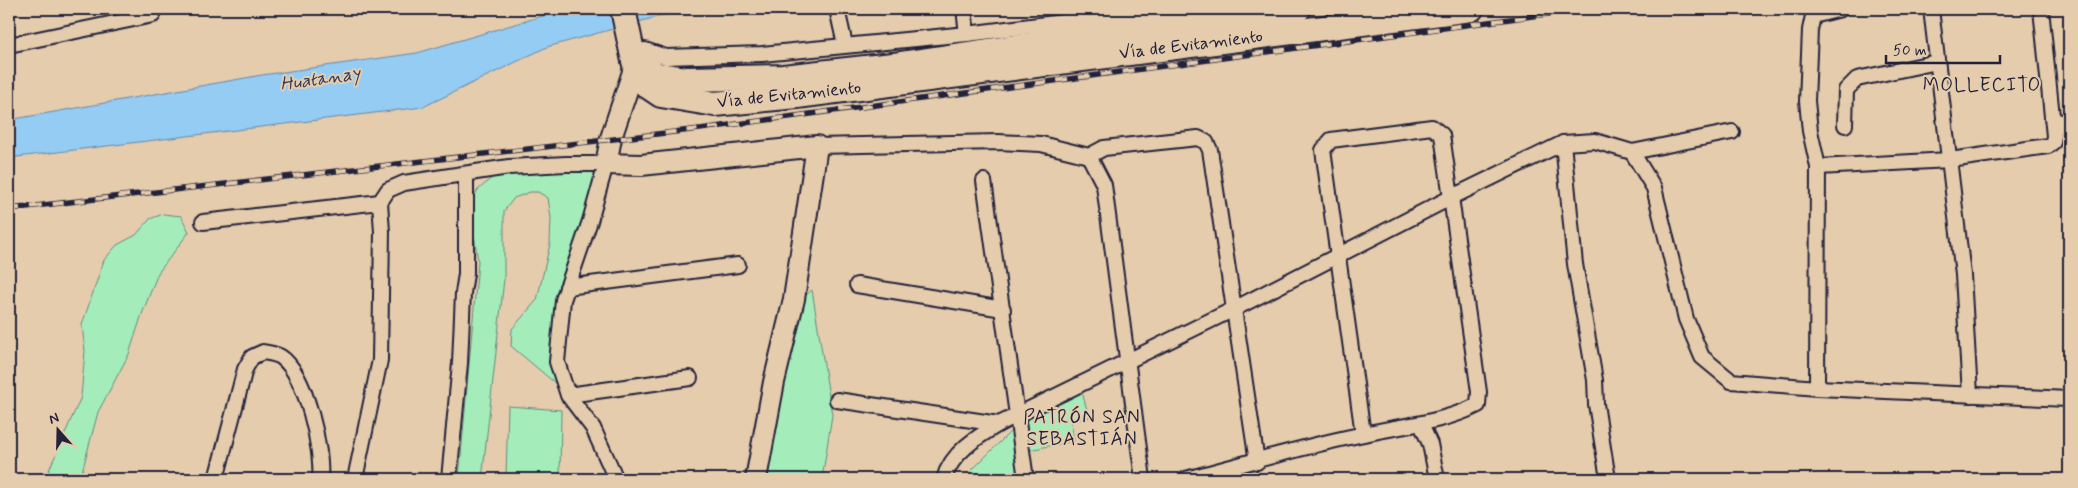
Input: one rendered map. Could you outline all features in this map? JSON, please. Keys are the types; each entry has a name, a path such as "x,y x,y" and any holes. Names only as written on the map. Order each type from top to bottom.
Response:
{"highway":[{"name":"Vía de Evitamiento","path":"630,37 649,70 657,75 686,79 783,77 893,65 1298,9"},
{"name":"Vía de Evitamiento","path":"630,37 646,85 661,95 715,104 797,96 1472,9"}],"main road":[{"path":"630,37 632,75 611,138 606,164 641,164 818,146 794,299 774,382 756,479"}],"street":[{"path":"837,9 845,45"},
{"path":"964,9 967,34"},
{"path":"630,37 645,50 666,58 762,54 967,34 1075,15 1168,9"},
{"path":"1817,388 1818,167 1806,101 1810,30 1813,16 1841,9"},
{"path":"1931,9 1963,275 1970,395"},
{"path":"1818,167 1950,160 2048,146 2053,142 2052,117 2041,9"},
{"path":"9,45 153,16"},
{"path":"1846,125 1846,90 1857,78 1937,62"},
{"path":"2052,117 2069,130"},
{"path":"1186,479 1363,434 1421,424 1465,412 1478,405 1479,392 1442,135 1432,127 1331,140 1323,150 1363,434"},
{"path":"944,479 946,471 956,457 970,443 999,424 1234,309 1452,197 1563,143 1595,141 1632,152 1732,132"},
{"path":"818,146 1006,142 1041,144 1089,156 1104,148 1198,138 1206,142 1210,150 1257,462"},
{"path":"1563,143 1575,264 1595,380 1596,404 1608,479"},
{"path":"1632,152 1654,188 1686,319 1702,357 1731,381 1817,388 2069,399"},
{"path":"1089,156 1104,185 1143,479"},
{"path":"355,479 380,360 382,232 380,202 388,190 404,183 509,167 566,164 606,164 590,221 563,300 557,362 568,394 593,428 616,479"},
{"path":"449,479 466,274 466,174"},
{"path":"984,181 1026,479"},
{"path":"203,222 380,202"},
{"path":"567,287 738,265"},
{"path":"857,285 1003,309"},
{"path":"216,479 245,369 252,357 263,352 281,356 298,375 317,442 320,479"},
{"path":"568,394 690,378"},
{"path":"836,400 999,424"},
{"path":"1421,424 1430,444 1438,479"}],"green space":[{"path":"583,170 594,173 592,194 551,362 555,383 511,346 512,329 537,300 550,244 551,218 548,198 538,192 530,192 514,198 504,211 504,279 482,479 459,479 478,262 472,219 472,203 477,191 495,175"},
{"path":"163,214 181,216 189,232 158,273 129,354 98,412 80,479 45,479 81,397 85,351 82,325 104,260 117,245 136,235 150,219"},
{"path":"812,290 832,415 822,479 766,479 795,305"},
{"path":"1081,389 1089,417 1071,421 1074,441 1029,450 1025,420"},
{"path":"508,406 561,410 560,479 506,479"},
{"path":"1015,427 1022,479 963,479"}],"water":[{"name":"Huatanay","path":"566,9 686,9 547,47 423,107 9,158 9,120 262,75 417,53"}],"railway":[{"path":"9,209 700,129 1584,9"}],"district":[{"name":"MOLLECITO","path":"1982,85"},
{"name":"PATRÓN SAN SEBASTIÁN","path":"1082,428"}]}
